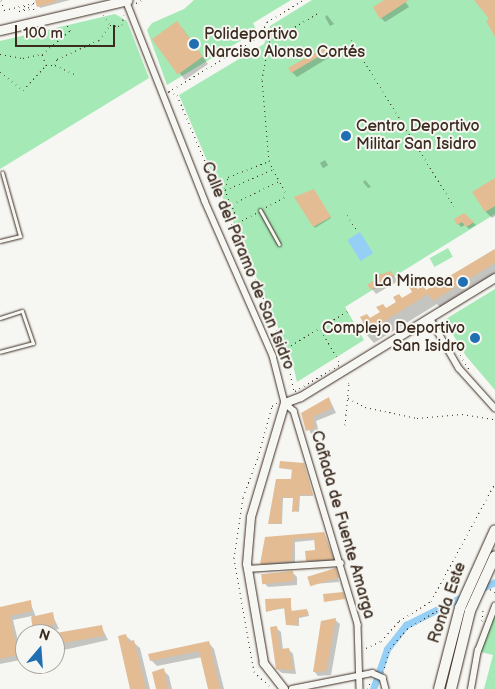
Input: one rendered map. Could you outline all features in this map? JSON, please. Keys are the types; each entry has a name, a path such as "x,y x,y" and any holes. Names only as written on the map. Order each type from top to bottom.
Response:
{"highway":[{"name":"Ronda Este","path":"439,689 460,608 495,530"},
{"name":"Ronda Este","path":"451,689 470,611 495,556"}],"main road":[{"path":"0,30 128,2"}],"street":[{"name":"Calle del Páramo de San Isidro","path":"128,2 205,201 273,356 285,404"},
{"path":"284,689 264,663 247,570 251,517 285,404 343,371 495,278"},
{"path":"430,318 459,368 495,408"},
{"name":"Cañada de Fuente Amarga","path":"285,404 294,411 358,624 362,675 360,689"},
{"path":"247,570 341,563"},
{"path":"470,689 478,651 495,606"},
{"path":"292,689 311,687 372,673 383,678 386,689"}],"lane":[{"path":"0,241 20,236 2,172"},
{"path":"260,210 279,244"},
{"path":"0,318 22,311 33,343 0,352"}],"path":[{"path":"1,0 4,10 33,1 34,13"},
{"path":"128,2 142,0"},
{"path":"163,91 171,92 260,36 267,22 303,0"},
{"path":"24,5 29,7 19,11 29,8 31,14"},
{"path":"285,192 269,161 262,80 269,42 320,12"},
{"path":"103,15 110,25"},
{"path":"110,25 122,25 124,15"},
{"path":"0,54 23,58 42,54 71,30 66,24"},
{"path":"55,65 57,59 99,40 110,25"},
{"path":"351,40 454,206"},
{"path":"42,54 46,66"},
{"path":"0,72 24,90 46,66 55,65 74,74"},
{"name":"Calle del Páramo de San Isidro","path":"163,91 178,95 285,349 294,392"},
{"path":"269,161 228,176 225,190 240,222 287,196"},
{"path":"225,190 273,169"},
{"path":"231,204 279,181"},
{"path":"347,215 356,229"},
{"path":"273,356 348,311"},
{"path":"320,328 349,383 345,425"},
{"path":"449,337 474,375"},
{"path":"348,398 365,407 417,418 462,414 495,420"},
{"path":"361,650 381,641 399,621 431,601 495,484"},
{"path":"490,589 495,592"},
{"path":"383,678 390,648 407,629 436,611 443,613 447,610"},
{"path":"368,689 372,673"}],"green space":[{"name":"Polideportivo Narciso Alonso Cortés","path":"194,0 291,0 253,23 257,31 167,85 147,30 152,23 184,9"},
{"name":"Centro Deportivo Militar San Isidro","path":"312,0 495,0 495,214 345,307 364,340 297,382 292,360 179,95 264,44 270,26"},
{"path":"115,14 127,21 149,78 0,169 0,41"},
{"path":"448,248 453,257 434,267 430,258"},
{"name":"Complejo Deportivo San Isidro","path":"495,289 495,390 466,356 444,320"},
{"path":"495,610 495,689 484,689 493,655 481,652"}],"water":[{"path":"360,232 373,253 361,261 347,240"}],"building":[{"path":"35,0 55,0 56,2 37,7"},
{"path":"384,0 409,0 380,19 373,7"},
{"path":"474,0 495,0 495,37 486,21 489,19"},
{"name":"Polideportivo Narciso Alonso Cortés","path":"177,21 203,57 178,75 152,39"},
{"path":"327,46 330,50 291,73 288,68"},
{"path":"495,178 495,206 485,212 472,192"},
{"path":"314,189 331,217 313,227 294,197"},
{"path":"464,213 474,222 466,227 462,222 457,225 454,219"},
{"path":"495,249 495,263 433,301 428,294 364,334 358,325 363,322 360,317 367,314 370,318 380,312 376,307 383,304 386,308 396,302 393,297 399,294 402,298 412,292 409,287 413,284 418,289 423,285 426,290"},
{"path":"391,271 394,276 371,290 367,285 375,280 373,277"},
{"path":"329,397 332,408 313,417 315,428 306,431 301,413"},
{"path":"280,461 304,463 313,495 299,495 298,511 292,512 293,498 282,497 281,523 268,524 276,479 291,479 292,469 279,468"},
{"path":"324,532 333,559 306,561 305,551 315,550 314,538 293,539 292,561 260,564 265,537"},
{"path":"336,568 339,578 310,586 307,577"},
{"path":"293,571 294,581 262,584 261,574"},
{"path":"343,592 345,599 324,602 323,594"},
{"path":"291,598 291,611 307,609 308,615 298,617 298,625 286,625 284,607 266,612 265,599"},
{"path":"31,600 32,611 10,616 15,639 15,655 0,659 0,607"},
{"path":"53,612 55,624 32,624 31,617"},
{"path":"336,618 326,671 313,672 321,621"},
{"path":"102,625 104,636 65,643 65,632"},
{"path":"277,626 280,649 289,648 293,670 276,669 270,627"},
{"path":"126,634 128,642 134,640 146,689 130,689 118,636"},
{"path":"209,641 220,689 208,689 199,651 150,661 148,654"},
{"path":"164,668 168,689 156,689 152,672"}],"waterway":[{"path":"480,589 495,582"},
{"path":"373,689 387,649 406,625 468,594"}],"place":[{"name":"Polideportivo Narciso Alonso Cortés","path":"194,44"},
{"name":"Centro Deportivo Militar San Isidro","path":"346,136"},
{"name":"La Mimosa","path":"463,282"},
{"name":"Complejo Deportivo San Isidro","path":"475,338"}]}
